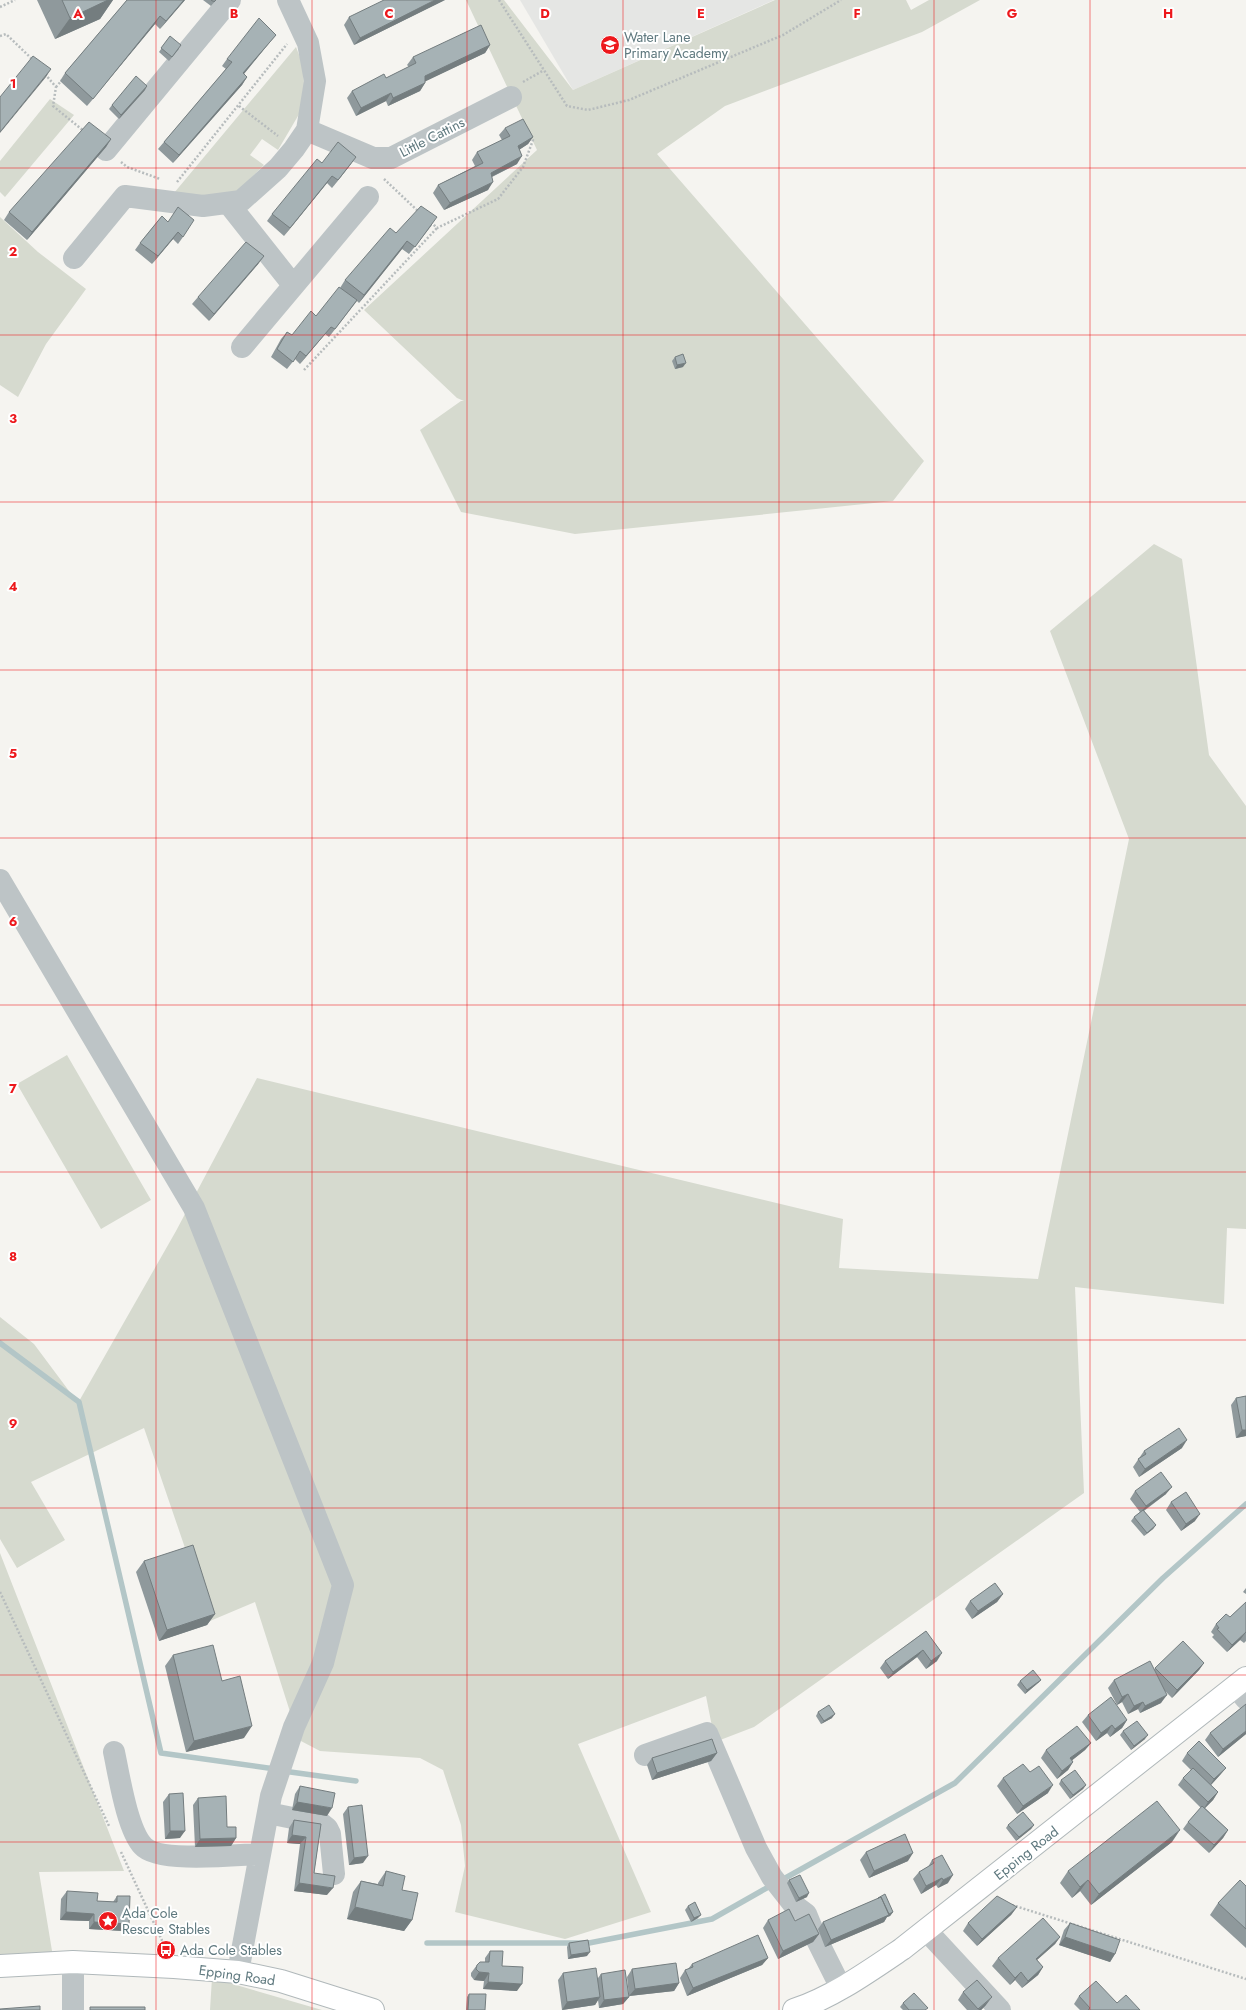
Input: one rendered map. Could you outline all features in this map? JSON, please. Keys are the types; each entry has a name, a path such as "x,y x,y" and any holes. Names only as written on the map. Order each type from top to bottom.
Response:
{"main road":[{"name":"Epping Road","path":"794,2010 807,2006 857,1980 926,1930 1243,1688"},
{"name":"Epping Road","path":"0,1966 73,1962 238,1972 281,1981 373,2010"}],"street":[{"path":"106,150 230,0"},
{"path":"74,258 125,196 202,206 241,201 278,168 307,130 315,81 308,43 296,8"},
{"name":"Little Cattins","path":"307,130 373,158 392,158 511,97"},
{"path":"242,348 293,284 368,197"},
{"path":"228,203 293,284"},
{"path":"0,880 194,1208 343,1585 323,1663 294,1727 271,1796 238,1972"},
{"path":"645,1755 707,1733 756,1848 777,1882 794,1905 806,1914 814,1936 841,1988"},
{"path":"114,1752 132,1826 142,1845 151,1852 168,1856 260,1854"},
{"path":"268,1813 322,1824 327,1828 330,1834 334,1874"},
{"path":"926,1930 1000,2010"},
{"path":"73,1962 73,2010"}],"path":[{"path":"0,7 15,0"},
{"path":"498,0 567,106 588,110 629,100 742,53 782,35 841,0"},
{"path":"163,201 239,106 296,8"},
{"path":"0,36 6,34 36,64"},
{"path":"41,70 56,87"},
{"path":"66,76 56,87 53,106 127,167 162,179"},
{"path":"239,106 294,149"},
{"path":"304,370 438,228 498,199 523,167 533,140 530,135"},
{"path":"373,158 378,173 424,216"},
{"path":"430,221 438,228"},
{"path":"0,1592 110,1830"},
{"path":"121,1852 174,1967"},
{"path":"1005,1902 1246,1979"}],"shaded area":[{"path":"466,0 504,0 573,90 775,0 906,0 911,10 929,0 980,0 922,32 725,106 657,154 924,461 893,501 575,534 461,512 420,430 461,401 464,401 457,398 364,310 537,150"},
{"name":"Water Lane Primary Academy","path":"520,0 774,0 573,90"},
{"path":"296,47 303,65 305,104 278,150 262,139 250,155 264,165 236,193 222,199 174,193"},
{"path":"50,99 74,115 5,197 0,192 0,161"},
{"path":"0,217 38,252 86,289 46,344 18,397 0,385"},
{"path":"1154,544 1182,559 1209,755 1246,806 1246,1229 1227,1228 1224,1304 1075,1287 1084,1493 754,1727 715,1742 706,1696 578,1744 651,1912 565,1939 455,1912 465,1866 461,1825 443,1770 420,1758 320,1751 299,1740 255,1602 210,1621 144,1428 31,1482 65,1540 17,1568 0,1539 0,1317 34,1344 78,1403 176,1231 257,1078 843,1219 839,1268 1038,1279 1129,839 1050,631"},
{"path":"67,1055 151,1200 101,1229 17,1084"},
{"path":"0,1553 124,1871 39,1872 54,1963 0,1966"},
{"path":"212,1978 322,2010 210,2010"}],"building":[{"path":"62,0 108,0 70,18"},
{"path":"127,0 184,0 166,21 160,16 93,99 65,73"},
{"path":"384,0 435,0 360,38 349,17"},
{"path":"259,18 276,35 243,73 247,77 179,155 164,142 232,62 227,59"},
{"path":"481,25 490,45 425,76 425,83 393,98 391,93 361,108 352,91 384,74 386,78 416,63 413,57"},
{"path":"170,36 181,45 172,57 161,48"},
{"path":"33,56 51,69 0,132 0,97"},
{"path":"136,76 147,86 121,115 112,105"},
{"path":"523,119 533,137 518,146 522,156 491,173 493,182 450,203 438,185 483,163 477,152 510,136 505,128"},
{"path":"89,122 111,139 32,232 9,212"},
{"path":"338,142 356,157 338,180 332,176 290,228 272,214 317,159 322,163"},
{"path":"421,206 437,217 415,247 407,241 364,295 345,280 390,228 396,233"},
{"path":"178,207 194,220 183,237 178,232 158,256 140,243 162,216 168,222"},
{"path":"246,242 264,256 214,314 198,297"},
{"path":"339,287 357,300 335,329 331,327 306,356 300,351 293,362 277,349 287,332 292,335 311,311 316,316"},
{"path":"683,354 686,363 677,365 675,357"},
{"path":"1246,1396 1246,1430 1242,1430 1236,1398"},
{"path":"1179,1428 1187,1440 1145,1469 1138,1459 1146,1454 1144,1451"},
{"path":"1161,1472 1172,1487 1146,1506 1135,1491"},
{"path":"1186,1492 1200,1514 1186,1524 1171,1502"},
{"path":"1143,1510 1156,1525 1147,1533 1134,1517"},
{"path":"193,1545 215,1614 167,1630 144,1561"},
{"path":"995,1583 1003,1594 978,1611 970,1601"},
{"path":"1246,1602 1246,1632 1232,1645 1217,1629 1219,1628 1216,1624 1226,1614 1230,1617"},
{"path":"926,1631 942,1653 931,1661 923,1650 893,1672 885,1661"},
{"path":"1183,1641 1204,1663 1177,1690 1155,1668"},
{"path":"213,1645 222,1681 240,1676 252,1726 194,1741 173,1655"},
{"path":"1150,1661 1167,1695 1145,1706 1143,1702 1134,1706 1128,1694 1122,1697 1114,1680"},
{"path":"1033,1670 1041,1680 1027,1690 1020,1681"},
{"path":"1111,1697 1127,1720 1115,1729 1112,1725 1101,1733 1088,1715"},
{"path":"1246,1704 1246,1731 1223,1749 1210,1733"},
{"path":"829,1705 835,1714 824,1721 818,1712"},
{"path":"1137,1721 1148,1735 1134,1746 1123,1731"},
{"path":"1077,1726 1091,1743 1070,1758 1073,1762 1062,1771 1046,1750"},
{"path":"712,1739 717,1753 657,1773 652,1758"},
{"path":"1199,1741 1226,1768 1214,1779 1187,1753"},
{"path":"1023,1764 1030,1772 1039,1766 1053,1785 1023,1806 1003,1778"},
{"path":"1193,1768 1218,1792 1208,1802 1183,1778"},
{"path":"1075,1770 1086,1785 1073,1795 1061,1780"},
{"path":"300,1786 335,1793 332,1808 297,1802"},
{"path":"183,1793 185,1831 170,1831 169,1794"},
{"path":"226,1796 227,1827 236,1827 236,1838 200,1839 198,1798"},
{"path":"1157,1801 1180,1830 1099,1894 1088,1880 1080,1887 1068,1871"},
{"path":"362,1805 368,1856 354,1858 348,1807"},
{"path":"1202,1806 1228,1830 1214,1845 1188,1822"},
{"path":"1023,1812 1034,1825 1019,1837 1008,1825"},
{"path":"294,1820 321,1824 314,1873 335,1876 333,1888 299,1883 306,1837 292,1835"},
{"path":"905,1834 913,1853 874,1871 866,1852"},
{"path":"942,1855 953,1875 943,1880 942,1878 926,1886 919,1872 934,1863 932,1860"},
{"path":"386,1871 405,1876 402,1890 418,1893 412,1920 355,1907 361,1881 383,1886"},
{"path":"800,1875 809,1893 799,1898 789,1880"},
{"path":"1240,1880 1246,1886 1246,1929 1218,1903"},
{"path":"67,1891 98,1893 97,1901 117,1902 117,1896 130,1896 129,1924 94,1922 94,1914 66,1912"},
{"path":"885,1894 893,1912 889,1914 881,1897 878,1898"},
{"path":"997,1896 1017,1907 982,1939 968,1923"},
{"path":"881,1897 889,1915 831,1940 823,1922"},
{"path":"695,1902 701,1915 694,1918 688,1906"},
{"path":"789,1909 795,1921 809,1914 819,1934 783,1951 768,1920"},
{"path":"1043,1918 1060,1937 1036,1959 1043,1967 1028,1981 1021,1972 1015,1978 998,1958"},
{"path":"1070,1923 1120,1940 1115,1954 1065,1937"},
{"path":"758,1935 768,1958 693,1988 685,1970 693,1967 692,1964"},
{"path":"588,1940 590,1952 571,1955 569,1943"},
{"path":"490,1951 503,1951 502,1966 523,1967 522,1984 488,1982 489,1973 479,1972 476,1969 480,1962 489,1962"},
{"path":"676,1963 679,1983 635,1989 632,1969"},
{"path":"596,1968 600,1997 567,2002 563,1973"},
{"path":"625,1970 629,1997 604,2000 601,1974"},
{"path":"977,1980 992,1997 978,2009 963,1992"},
{"path":"1096,1981 1117,2003 1126,1995 1140,2010 1088,2010 1090,2008 1079,1996"},
{"path":"914,1993 928,2008 925,2010 909,2010 903,2003"},
{"path":"469,1994 486,1994 485,2010 468,2010"},
{"path":"40,2006 40,2010 0,2010 0,2009"},
{"path":"90,2007 145,2007 145,2010 90,2010"}],"waterway":[{"path":"0,1343 79,1402 161,1753 275,1769"},
{"path":"780,1881 955,1783 1163,1578 1246,1504"},
{"path":"283,1771 356,1781"},
{"path":"427,1943 589,1943 712,1919 772,1885"}],"place":[{"name":"Water Lane Primary Academy","path":"610,45"},
{"name":"Ada Cole Rescue Stables","path":"108,1921"},
{"name":"Ada Cole Stables","path":"166,1950"}]}
